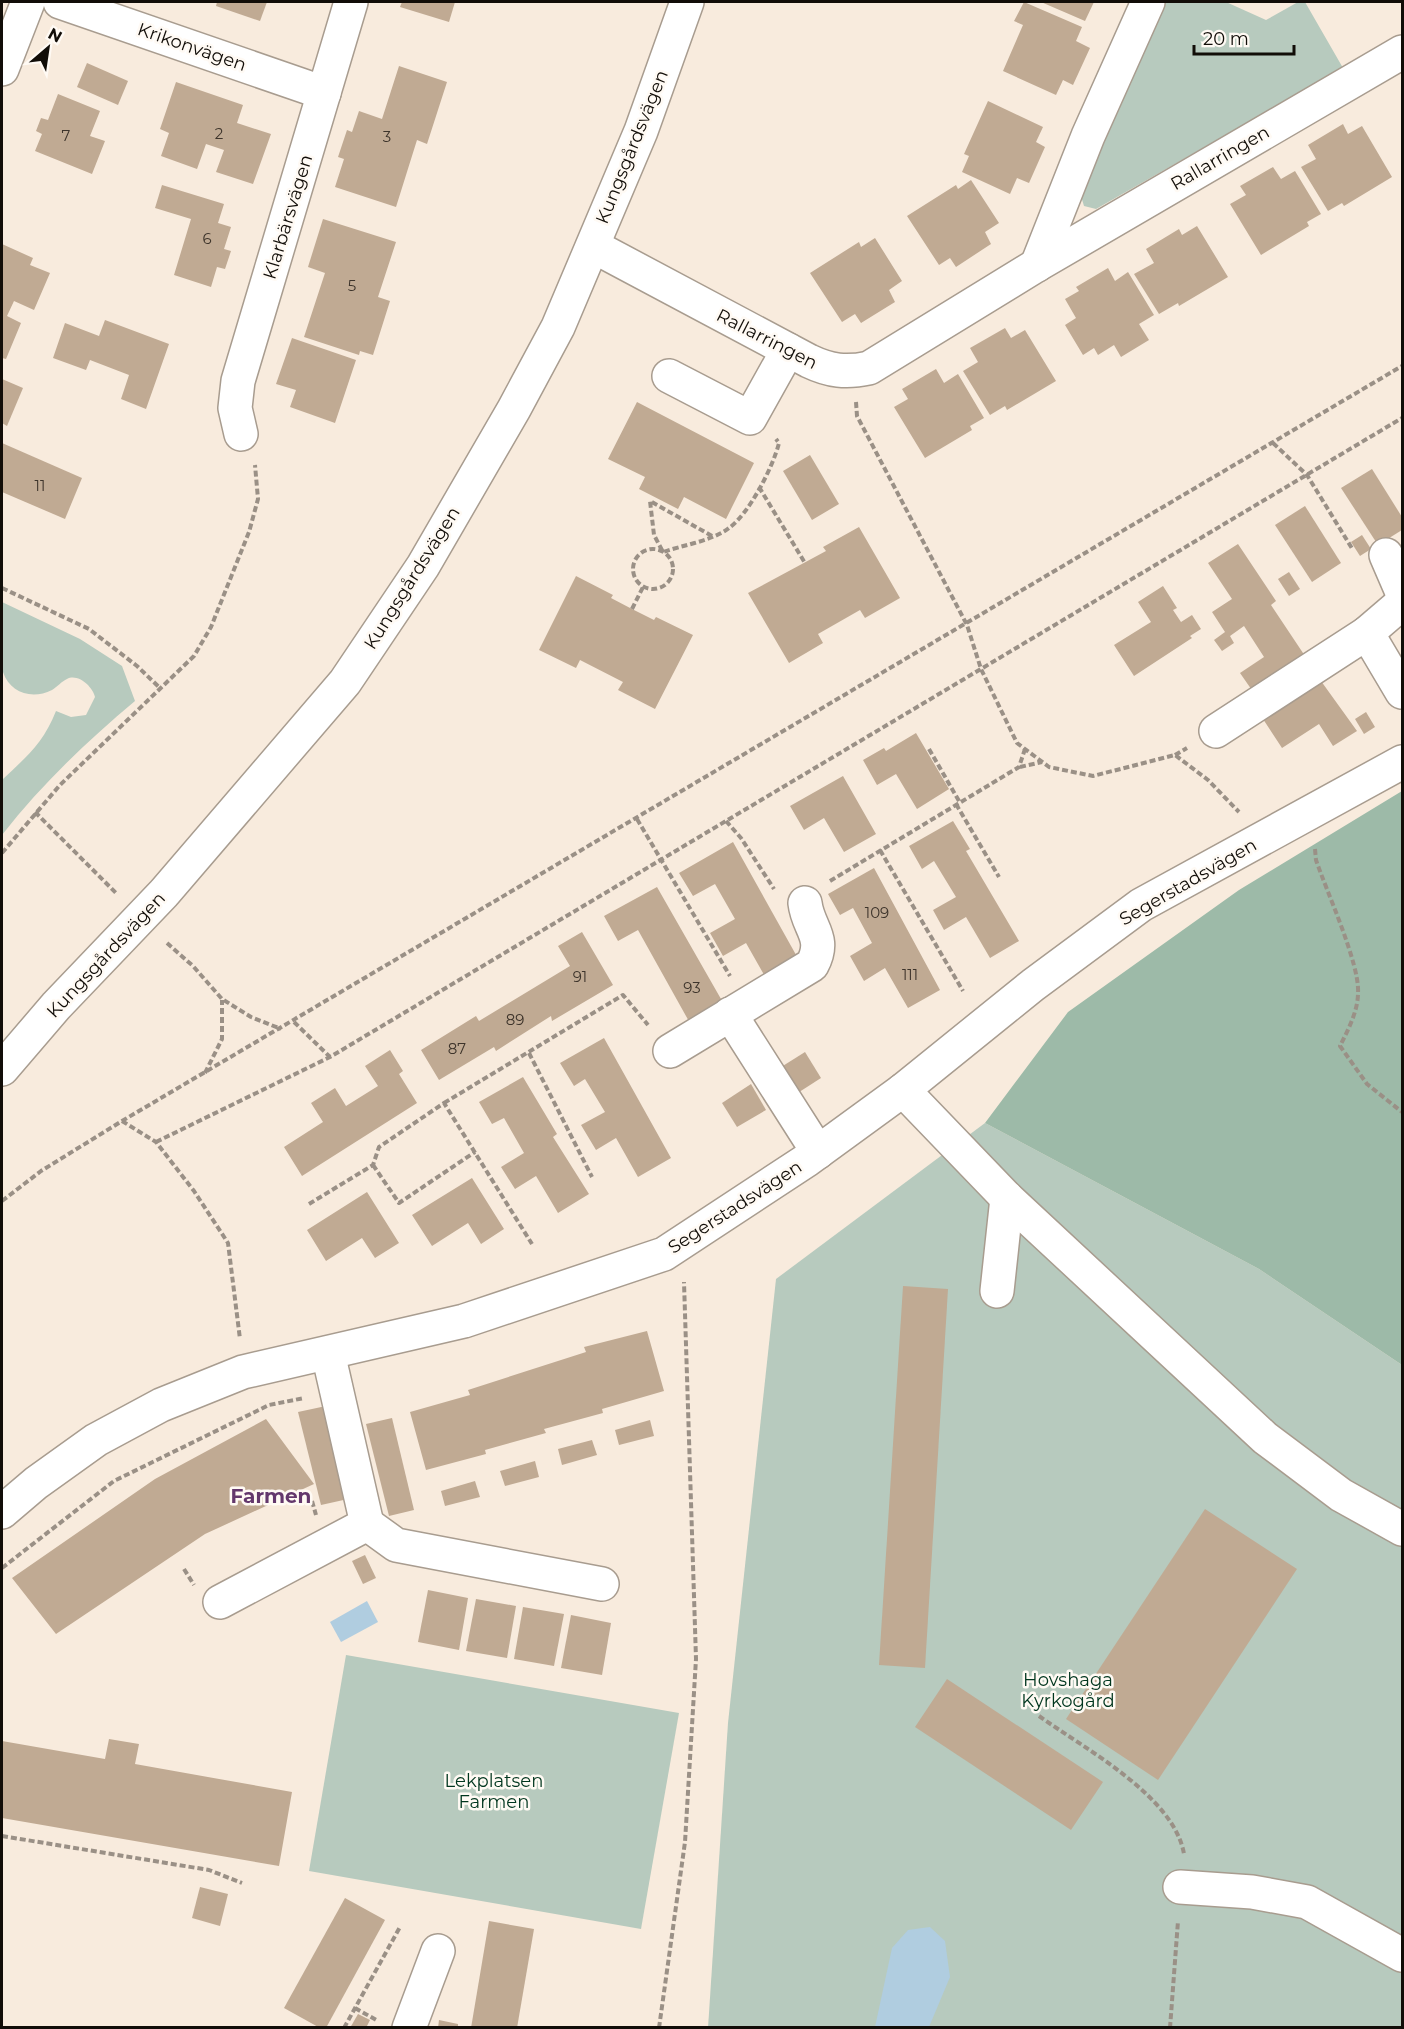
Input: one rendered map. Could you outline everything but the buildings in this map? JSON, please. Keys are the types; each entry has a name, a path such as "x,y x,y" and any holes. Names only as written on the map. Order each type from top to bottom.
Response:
{"street":[{"name":"Krikonvägen","path":"60,2 324,93"},
{"name":"Klarbärsvägen","path":"241,434 235,408 238,381 351,2"},
{"name":"Kungsgårdsvägen","path":"2,1069 56,1006 164,893 345,682 423,566 514,409 558,327 641,131 687,2"},
{"path":"1037,265 1088,136 1148,2"},
{"path":"2,69 16,12"},
{"name":"Rallarringen","path":"592,246 830,371 869,368 1037,265 1402,52"},
{"path":"669,376 750,418 788,350"},
{"path":"1370,554 1402,592"},
{"path":"1216,731 1367,633 1402,603"},
{"path":"1367,633 1402,692"},
{"name":"Segerstadsvägen","path":"2,1512 36,1483 96,1440 161,1405 243,1372 464,1321 664,1254 818,1152 903,1090 1033,985 1141,905 1402,762"},
{"path":"670,1051 812,965 818,955 819,942 806,915 805,903"},
{"path":"739,1009 818,1152"},
{"path":"903,1090 1007,1198 1265,1438 1341,1496 1402,1529"},
{"path":"997,1292 1007,1198"},
{"path":"328,1353 367,1524 396,1545 602,1584"},
{"path":"220,1602 367,1524"},
{"path":"1180,1887 1252,1892 1307,1902 1402,1954"},
{"path":"410,2028 438,1951"}],"path":[{"path":"2,1201 41,1171 122,1121 294,1022 1402,366"},
{"path":"852,371 857,416 967,625 981,669 1017,743 1049,767 1093,776 1175,755 1208,780 1267,837"},
{"path":"712,536 650,501 654,535 663,552 670,559 673,569 671,579 663,587 653,590 643,587 636,580 633,570 635,560 642,552 652,549 663,552 712,536 729,528 759,487 775,458 778,443 771,432 750,418"},
{"path":"156,1142 330,1057 1402,418"},
{"path":"2,853 35,812 85,760 194,656 211,627 249,532 258,499 255,464 241,434"},
{"path":"1273,443 1307,475 1370,554"},
{"path":"759,487 805,563"},
{"path":"633,609 643,587"},
{"path":"2,588 89,629 137,666 161,689"},
{"path":"929,748 999,877"},
{"path":"1019,767 1025,749"},
{"path":"726,821 741,838 778,895 805,903 812,891 958,803 1019,767 1042,762"},
{"path":"1314,810 1316,860 1354,968 1358,993 1351,1023 1340,1046 1367,1084 1402,1112"},
{"path":"35,812 123,899"},
{"path":"637,819 662,861 739,1009"},
{"path":"880,850 963,991"},
{"path":"167,943 194,966 222,999 250,1017 282,1029"},
{"path":"309,1204 373,1166 379,1148 444,1103 623,995 670,1051"},
{"path":"204,1075 222,1038 222,999"},
{"path":"294,1022 330,1057"},
{"path":"528,1053 592,1177"},
{"path":"444,1103 532,1244"},
{"path":"122,1121 156,1142 194,1191 228,1243 238,1308 243,1372"},
{"path":"373,1166 399,1203 475,1152"},
{"path":"659,2028 685,1842 696,1659 684,1282 664,1254"},
{"path":"2,1568 114,1481 269,1406 336,1392"},
{"path":"1039,1716 1155,1801 1176,1827 1185,1853 1180,1887 1170,2028"},
{"path":"2,1836 209,1870 242,1883"},
{"path":"344,2028 400,1927"}],"green space":[{"path":"1165,2 1226,2 1266,20 1298,2 1305,2 1343,68 1096,209 1084,206 1080,193"},
{"path":"2,602 80,639 122,666 135,701 65,765 2,835 2,780 40,741 56,711 71,717 86,715 95,697 88,685 76,678 67,679 52,690 37,694 23,693 11,685 6,679 2,665"},
{"path":"1402,791 1402,1365 1259,1269 985,1123 1068,1012 1239,890"},
{"name":"Hovshaga Kyrkogård","path":"985,1123 1259,1269 1402,1365 1402,2027 708,2028 728,1723 776,1279"},
{"name":"Lekplatsen Farmen","path":"346,1655 679,1713 641,1929 309,1871"}],"water":[{"path":"367,1601 378,1622 341,1642 330,1622"},
{"path":"930,1927 945,1941 950,1977 929,2027 875,2027 892,1948 908,1930"}],"district":[{"name":"Farmen","path":"271,1496"}]}
